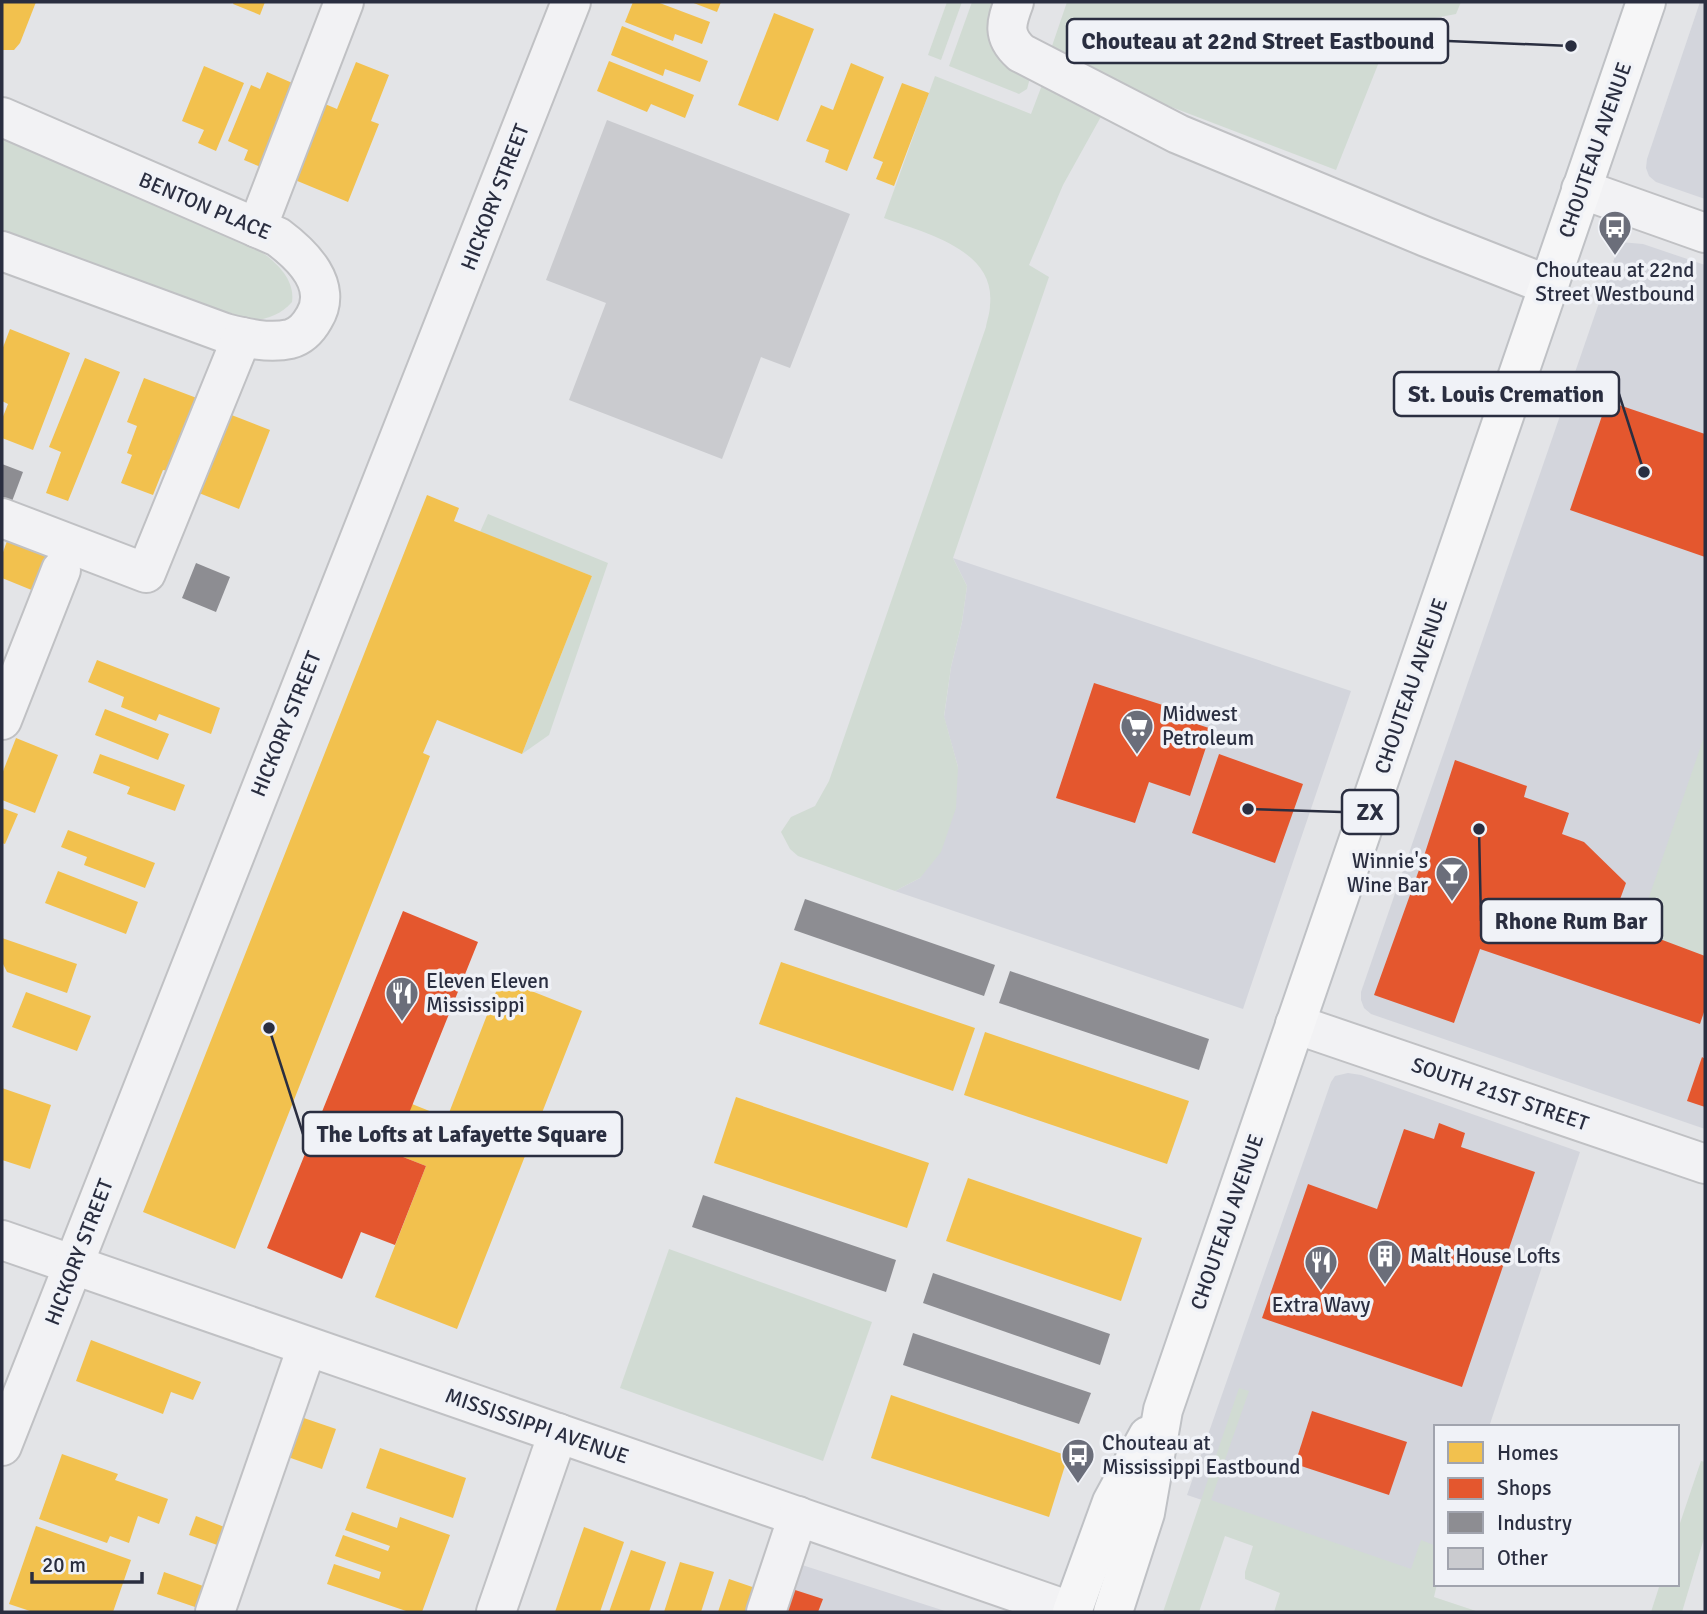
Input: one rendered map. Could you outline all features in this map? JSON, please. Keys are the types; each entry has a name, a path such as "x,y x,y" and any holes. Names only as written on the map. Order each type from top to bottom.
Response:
{"main road":[{"name":"CHOUTEAU AVENUE","path":"1113,1612 1145,1514 1163,1410 1646,2"},
{"name":"CHOUTEAU AVENUE","path":"1073,1612 1112,1502 1163,1410"}],"street":[{"path":"257,228 344,2"},
{"name":"HICKORY STREET","path":"2,1446 571,2"},
{"path":"1012,8 1007,35 1011,45 1021,53 1080,82 1130,111 1426,237 1548,285"},
{"name":"BENTON PLACE","path":"2,117 278,237 292,247 315,275 321,294 318,313 307,329 291,339 256,340 2,251"},
{"path":"1581,190 1705,233"},
{"path":"2,518 146,573 242,337"},
{"path":"2,720 61,570"},
{"name":"SOUTH 21ST STREET","path":"1295,1024 1705,1164"},
{"name":"MISSISSIPPI AVENUE","path":"2,1240 1073,1612"},
{"path":"215,1612 307,1347"},
{"path":"496,1612 558,1433"},
{"path":"766,1612 798,1517"}],"shaded area":[{"path":"947,2 962,2 941,60 928,55"},
{"path":"972,2 997,2 1030,78 1027,89 1019,94 949,66"},
{"path":"1067,2 1461,2 1456,14 1403,24 1390,60 1381,57 1336,170 1153,100 1052,46"},
{"path":"1700,2 1705,2 1705,199 1656,182 1649,176 1646,168"},
{"path":"935,76 1031,114 1042,85 1103,113 1063,185 1029,265 1049,277 953,558 967,586 944,716 958,767 956,808 941,852 920,878 895,891 798,856 790,849 781,832 791,817 815,806 829,781 989,314 989,286 982,270 970,257 937,237 884,218"},
{"path":"2,131 245,241 278,266 289,282 292,302 270,317 244,321 2,237"},
{"path":"1620,242 1643,244 1705,265 1705,1129 1371,1014 1364,1008 1361,1000 1361,992"},
{"path":"488,514 608,563 549,735 522,754 592,576 480,532"},
{"path":"953,558 1351,691 1243,1009 895,891 920,878 958,767 944,717 967,586"},
{"path":"1705,734 1705,956 1637,932"},
{"path":"1348,1073 1361,1075 1580,1152 1490,1425 1434,1425 1434,1577 1187,1495 1335,1076"},
{"path":"669,1249 872,1322 823,1461 620,1388"},
{"path":"1239,1388 1249,1391 1211,1500 1411,1569 1421,1540 1434,1545 1434,1586 1437,1586 1434,1597 1479,1612 1274,1612 1280,1593 1245,1579 1253,1546 1225,1536 1199,1612 1163,1612"},
{"path":"1701,1461 1705,1462 1705,1535 1682,1612 1651,1612 1659,1586 1679,1586 1679,1526"},
{"path":"799,1564 948,1612 783,1612"}],"building: Homes":[{"path":"2,2 36,2 20,43 14,50 2,50"},
{"path":"265,2 260,15 233,4"},
{"path":"633,2 657,2 710,22 702,44 675,34 673,41 625,22"},
{"path":"691,2 721,2 717,12"},
{"path":"774,13 814,29 778,121 738,105"},
{"path":"622,26 708,61 700,82 665,69 663,76 611,55"},
{"path":"609,61 694,95 685,118 651,104 647,112 597,91"},
{"path":"356,62 389,75 371,121 379,124 348,202 295,180 325,104 337,109"},
{"path":"851,63 884,77 847,171 825,162 829,150 806,141 821,105 833,110"},
{"path":"204,66 244,83 216,151 198,143 204,130 182,121"},
{"path":"267,72 297,85 263,168 244,160 248,150 228,141 251,85 260,89"},
{"path":"902,83 929,93 894,186 876,179 883,162 873,158"},
{"path":"10,329 70,353 33,450 2,438 2,419 8,404 2,401 2,350"},
{"path":"85,358 120,372 68,501 46,493 61,452 49,447"},
{"path":"144,378 202,400 175,472 163,470 153,495 121,483 132,455 127,453 137,426 127,422"},
{"path":"229,414 270,430 239,509 199,493"},
{"path":"427,495 459,508 454,521 592,576 522,754 437,720 423,753 430,756 235,1249 143,1212"},
{"path":"7,541 47,556 34,591 2,578 2,555"},
{"path":"97,660 220,708 211,734 159,714 156,721 121,707 124,697 88,682"},
{"path":"105,709 169,734 158,760 95,735"},
{"path":"16,738 58,755 35,813 2,800 2,774"},
{"path":"100,754 185,785 175,811 127,794 130,787 93,773"},
{"path":"2,808 18,814 5,844 2,843"},
{"path":"68,830 155,863 145,888 84,865 87,857 61,847"},
{"path":"58,871 138,902 126,934 45,903"},
{"path":"2,938 77,964 67,993 7,972 2,962"},
{"path":"781,962 975,1028 953,1091 759,1024"},
{"path":"501,979 582,1011 457,1329 375,1297 426,1166 393,1153 412,1104 447,1118"},
{"path":"26,992 91,1016 77,1051 12,1027"},
{"path":"985,1032 1189,1101 1167,1164 964,1095"},
{"path":"2,1088 51,1105 30,1169 2,1160"},
{"path":"736,1097 929,1163 907,1228 714,1163"},
{"path":"968,1178 1142,1238 1121,1301 946,1241"},
{"path":"91,1340 201,1382 193,1400 171,1392 163,1414 76,1381"},
{"path":"891,1395 1068,1456 1049,1517 871,1458"},
{"path":"298,1416 336,1429 322,1469 285,1456"},
{"path":"380,1448 466,1478 453,1518 366,1488"},
{"path":"62,1454 118,1474 115,1480 168,1499 159,1524 138,1516 129,1543 110,1536 107,1543 39,1519"},
{"path":"352,1512 397,1528 400,1517 450,1535 422,1612 409,1612 327,1584 334,1564 379,1579 381,1572 335,1556 343,1535 388,1551 390,1546 345,1530"},
{"path":"196,1516 227,1528 220,1546 189,1535"},
{"path":"36,1526 131,1560 113,1612 33,1612 9,1604"},
{"path":"584,1527 624,1542 600,1612 555,1612"},
{"path":"631,1550 666,1562 649,1612 609,1612"},
{"path":"680,1562 714,1572 701,1612 664,1612"},
{"path":"164,1572 203,1586 195,1607 157,1594"},
{"path":"729,1579 764,1591 757,1612 718,1612"}],"building: Shops":[{"path":"1607,401 1705,434 1705,557 1570,510"},
{"name":"Midwest Petroleum","path":"1094,683 1175,709 1172,716 1212,729 1190,796 1149,782 1135,823 1056,798"},
{"path":"1219,754 1303,784 1275,863 1192,833"},
{"path":"1455,760 1527,786 1524,797 1569,813 1562,834 1584,842 1626,883 1612,921 1705,956 1705,1009 1700,1024 1480,949 1454,1023 1374,995"},
{"name":"Eleven Eleven Mississippi","path":"403,911 478,942 393,1153 426,1166 395,1245 361,1232 342,1279 267,1248"},
{"path":"1702,1057 1705,1059 1705,1107 1687,1101"},
{"name":"Malt House Lofts","path":"1439,1123 1465,1133 1461,1147 1535,1172 1462,1387 1262,1318 1308,1184 1377,1209 1404,1129 1434,1139"},
{"path":"1312,1411 1407,1442 1389,1495 1295,1464"},
{"path":"792,1589 823,1599 818,1612 784,1612"}],"building: Industry":[{"path":"2,464 23,472 11,504 2,501"},
{"path":"196,563 230,577 216,612 182,598"},
{"path":"805,899 995,965 984,996 794,930"},
{"path":"1010,971 1209,1039 1199,1070 999,1003"},
{"path":"703,1195 896,1260 886,1292 692,1227"},
{"path":"933,1273 1110,1334 1100,1365 923,1303"},
{"path":"913,1333 1091,1393 1079,1424 903,1365"}],"building: Other":[{"path":"607,120 850,214 790,368 761,357 722,459 569,400 606,303 546,280"}],"place":[{"name":"Chouteau at 22nd Street Eastbound","path":"1571,46"},
{"name":"Chouteau at 22nd Street Westbound","path":"1615,257"},
{"name":"St. Louis Cremation","path":"1644,472"},
{"name":"Midwest Petroleum","path":"1137,756"},
{"name":"ZX","path":"1248,809"},
{"name":"Rhone Rum Bar","path":"1479,829"},
{"name":"Winnie's Wine Bar","path":"1452,903"},
{"name":"Eleven Eleven Mississippi","path":"402,1023"},
{"name":"The Lofts at Lafayette Square","path":"269,1028"},
{"name":"Malt House Lofts","path":"1385,1286"},
{"name":"Extra Wavy","path":"1321,1292"},
{"name":"Chouteau at Mississippi Eastbound","path":"1078,1485"}]}
